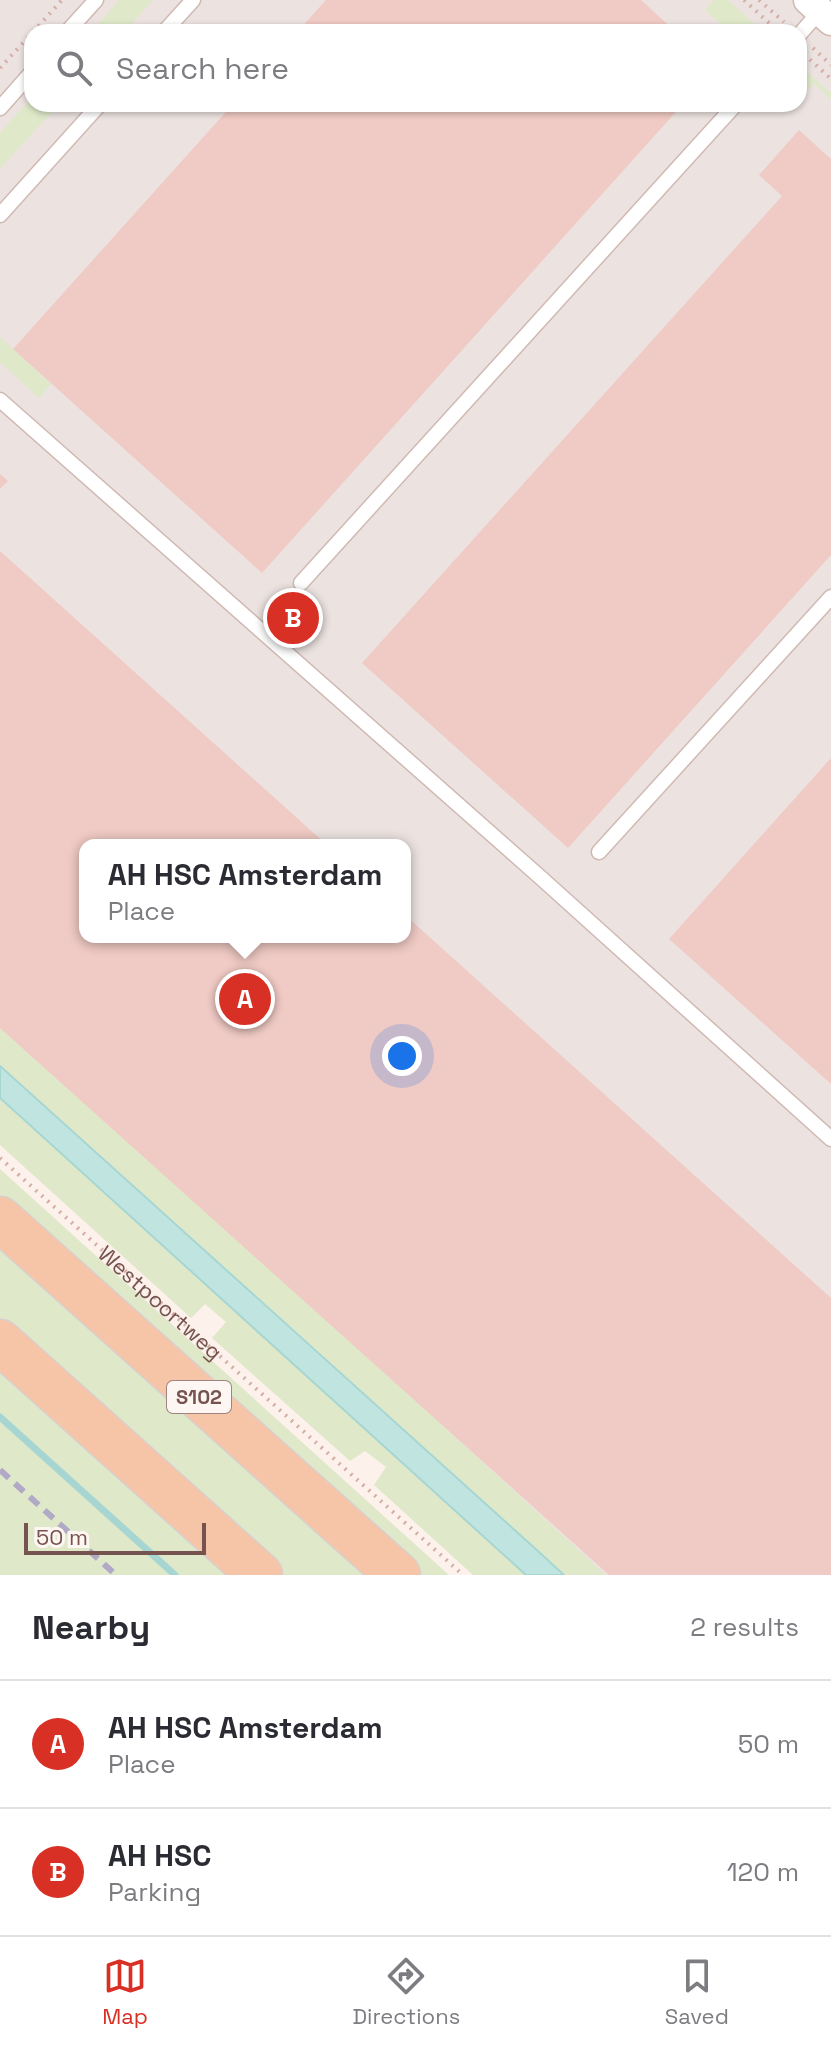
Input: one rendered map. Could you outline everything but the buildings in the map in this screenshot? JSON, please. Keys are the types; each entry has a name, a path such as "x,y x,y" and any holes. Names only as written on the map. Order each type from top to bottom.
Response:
{"main road":[{"name":"Westpoortweg","path":"0,1219 398,1575"},
{"path":"0,1342 260,1575"}],"lane":[{"path":"74,24 96,0"},
{"path":"171,24 193,0"},
{"path":"0,108 24,81"},
{"path":"0,215 93,112"},
{"path":"301,583 729,112"},
{"path":"0,400 540,877 831,1139"},
{"path":"599,852 831,597"}],"path":[{"path":"40,24 62,0"},
{"path":"744,0 770,24"},
{"path":"759,0 786,24"},
{"path":"0,68 24,41"},
{"path":"810,46 831,65"},
{"path":"807,57 831,79"},
{"name":"Westpoortweg","path":"0,1158 463,1575"}],"shaded area":[{"path":"0,0 831,0 831,1575 517,1575 0,1102"}],"green space":[{"path":"119,0 153,0 131,24 98,24"},
{"path":"714,0 728,0 754,24 721,24 705,10"},
{"path":"807,72 831,93 831,99 814,84 807,90"},
{"path":"24,106 24,112 52,112 0,169 0,133"},
{"path":"0,337 51,384 39,398 0,362"},
{"path":"0,1021 606,1575 564,1575 0,1066"},
{"path":"0,1098 526,1575 473,1575 374,1485 386,1467 365,1451 350,1461 212,1338 226,1322 205,1304 191,1318 0,1145"},
{"path":"0,1169 449,1575 422,1575 394,1553 0,1199"},
{"path":"0,1235 379,1575 281,1575 0,1322"},
{"path":"0,1363 234,1575 0,1575"}],"water":[{"path":"0,1066 564,1575 526,1575 0,1098"}],"waterway":[{"path":"0,1417 175,1575"}],"railway":[{"path":"0,1470 116,1575"}],"place":[{"name":"AH HSC","path":"293,618"},
{"name":"AH HSC Amsterdam","path":"245,999"}]}
